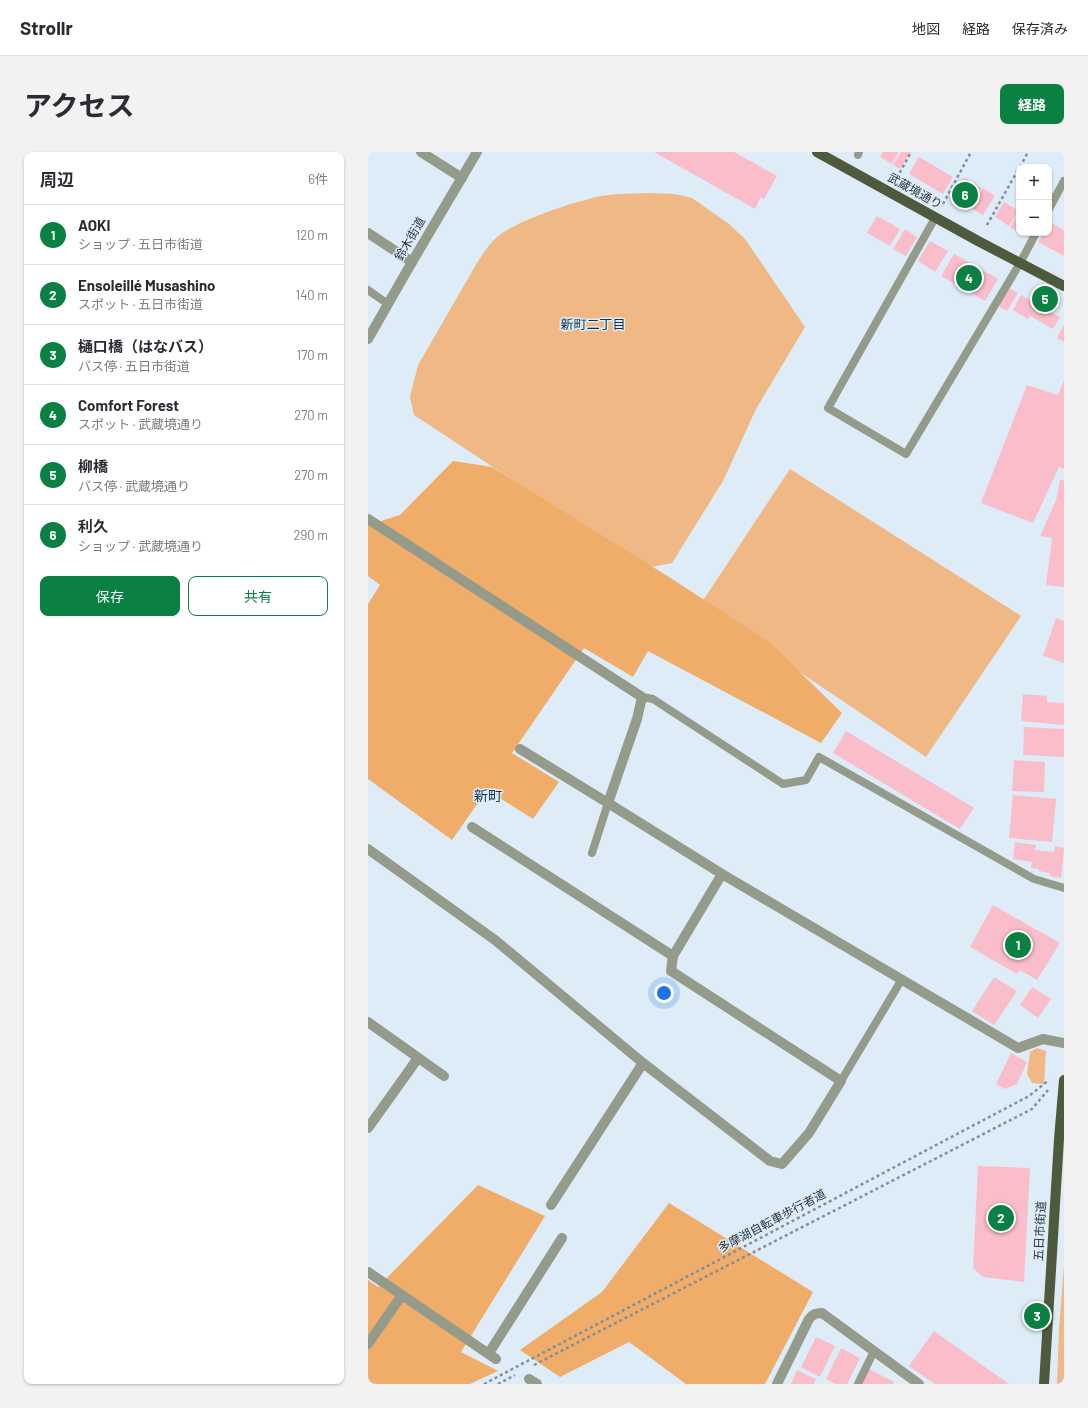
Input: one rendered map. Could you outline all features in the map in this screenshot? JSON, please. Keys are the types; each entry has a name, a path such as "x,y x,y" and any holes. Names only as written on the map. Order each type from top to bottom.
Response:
{"main road":[{"name":"武蔵境通り","path":"817,152 935,218 1064,286"},
{"name":"五日市街道","path":"1044,1384 1064,1080"}],"street":[{"path":"421,152 462,178"},
{"name":"鈴木街道","path":"368,339 477,152"},
{"path":"368,233 412,262"},
{"path":"368,519 642,697 637,719 608,803"},
{"path":"520,749 722,874 1018,1048 1043,1039 1064,1043"},
{"path":"472,827 673,956"},
{"path":"368,848 495,940 643,1063 770,1161 782,1164 809,1133 841,1081 671,971 673,956 722,874"},
{"path":"368,1022 444,1076"},
{"path":"368,1128 418,1058"},
{"path":"551,1205 643,1063"},
{"path":"368,1272 493,1356 562,1238"},
{"path":"368,1344 402,1295"},
{"path":"777,1384 809,1319 818,1313 822,1313 919,1384"}],"lane":[{"path":"1052,204 1064,182"},
{"path":"935,218 828,408 906,454 1020,263 1034,236"},
{"path":"368,290 388,304"},
{"path":"642,697 653,700 783,784 806,780 819,757 1034,879 1064,888"},
{"path":"592,853 608,803"},
{"path":"841,1081 902,979"},
{"path":"858,1384 874,1351"}],"path":[{"path":"897,178 912,152"},
{"path":"943,204 971,152"},
{"path":"1021,164 1028,152"},
{"path":"987,225 1016,173"},
{"name":"多摩湖自転車歩行者道","path":"484,1384 1028,1096 1052,1078"},
{"path":"533,1365 1032,1110 1050,1086"},
{"path":"498,1384 519,1372"}],"shaded area":[{"path":"613,194 675,194 692,198 729,224 745,239 805,327 756,409 723,481 672,563 646,568 414,415 410,397 418,365 477,263 497,237 533,217 567,205"},
{"path":"453,461 492,467 669,577 769,642 842,713 821,743 648,651 633,677 584,648 512,753 559,782 533,819 487,790 452,840 368,779 368,604 380,585 368,576 368,525 400,515"},
{"path":"790,469 1021,616 926,757 700,605"},
{"path":"1037,1048 1046,1051 1044,1084 1032,1083 1027,1074 1030,1052"},
{"path":"478,1185 545,1216 461,1352 498,1371 470,1384 368,1384 368,1280 378,1287"},
{"path":"669,1203 813,1292 765,1384 686,1384 629,1342 560,1377 520,1350 602,1292"},
{"path":"1064,1264 1064,1384 1057,1384 1059,1329"}],"building":[{"path":"654,152 734,152 777,176 764,199 761,197 755,209"},
{"path":"883,152 899,152 892,164 880,157"},
{"path":"901,152 911,152 900,169 893,165"},
{"path":"919,157 953,177 943,194 909,174"},
{"path":"965,178 981,188 969,207 953,196"},
{"path":"983,188 995,196 983,215 971,208"},
{"path":"1004,202 1016,209 1016,216 1009,226 995,217"},
{"path":"877,216 900,229 890,246 867,233"},
{"path":"1016,218 1016,231 1010,227"},
{"path":"1052,223 1064,230 1064,256 1038,242 1042,236 1052,236"},
{"path":"905,229 917,237 906,256 893,249"},
{"path":"930,241 948,251 935,272 918,261"},
{"path":"954,254 998,279 985,301 941,276"},
{"path":"1009,288 1018,293 1007,311 998,306"},
{"path":"1021,295 1060,317 1053,329 1030,316 1028,319 1013,310"},
{"path":"1064,325 1064,342 1057,338"},
{"path":"1064,380 1064,469 1059,467 1033,523 981,503 1027,385 1058,395"},
{"path":"1060,480 1064,480 1064,587 1046,585 1052,538 1040,536 1056,500"},
{"path":"1056,618 1064,621 1064,663 1043,656"},
{"path":"1023,694 1047,696 1047,702 1064,703 1064,725 1021,721"},
{"path":"1024,727 1064,729 1064,757 1023,755"},
{"path":"846,731 974,808 960,829 833,753"},
{"path":"1014,760 1045,762 1044,792 1012,791"},
{"path":"1013,795 1056,799 1052,842 1009,838"},
{"path":"1015,842 1036,845 1035,850 1054,852 1055,846 1064,848 1061,878 1050,876 1049,873 1039,871 1039,869 1031,868 1032,862 1013,859"},
{"path":"993,905 1060,943 1037,980 1020,970 1017,974 970,947"},
{"path":"994,977 1017,991 994,1025 972,1011"},
{"path":"1032,987 1051,999 1038,1018 1020,1005"},
{"path":"1011,1053 1027,1062 1017,1084 1005,1089 996,1084"},
{"path":"978,1166 1030,1168 1024,1282 983,1277 973,1268"},
{"path":"934,1331 1009,1384 935,1384 909,1366"},
{"path":"816,1337 835,1346 820,1377 801,1367"},
{"path":"841,1348 860,1358 847,1384 836,1384 826,1379"},
{"path":"869,1369 894,1382 893,1384 862,1384"},
{"path":"797,1370 816,1379 814,1384 791,1384"}],"place":[{"name":"利久","path":"965,195"},
{"name":"Comfort Forest","path":"969,278"},
{"name":"柳橋","path":"1045,299"},
{"name":"AOKI","path":"1018,945"},
{"name":"Ensoleillé Musashino","path":"1001,1218"},
{"name":"樋口橋（はなバス）","path":"1037,1316"}],"district":[{"name":"新町二丁目","path":"593,324"},
{"name":"新町","path":"488,796"}]}
